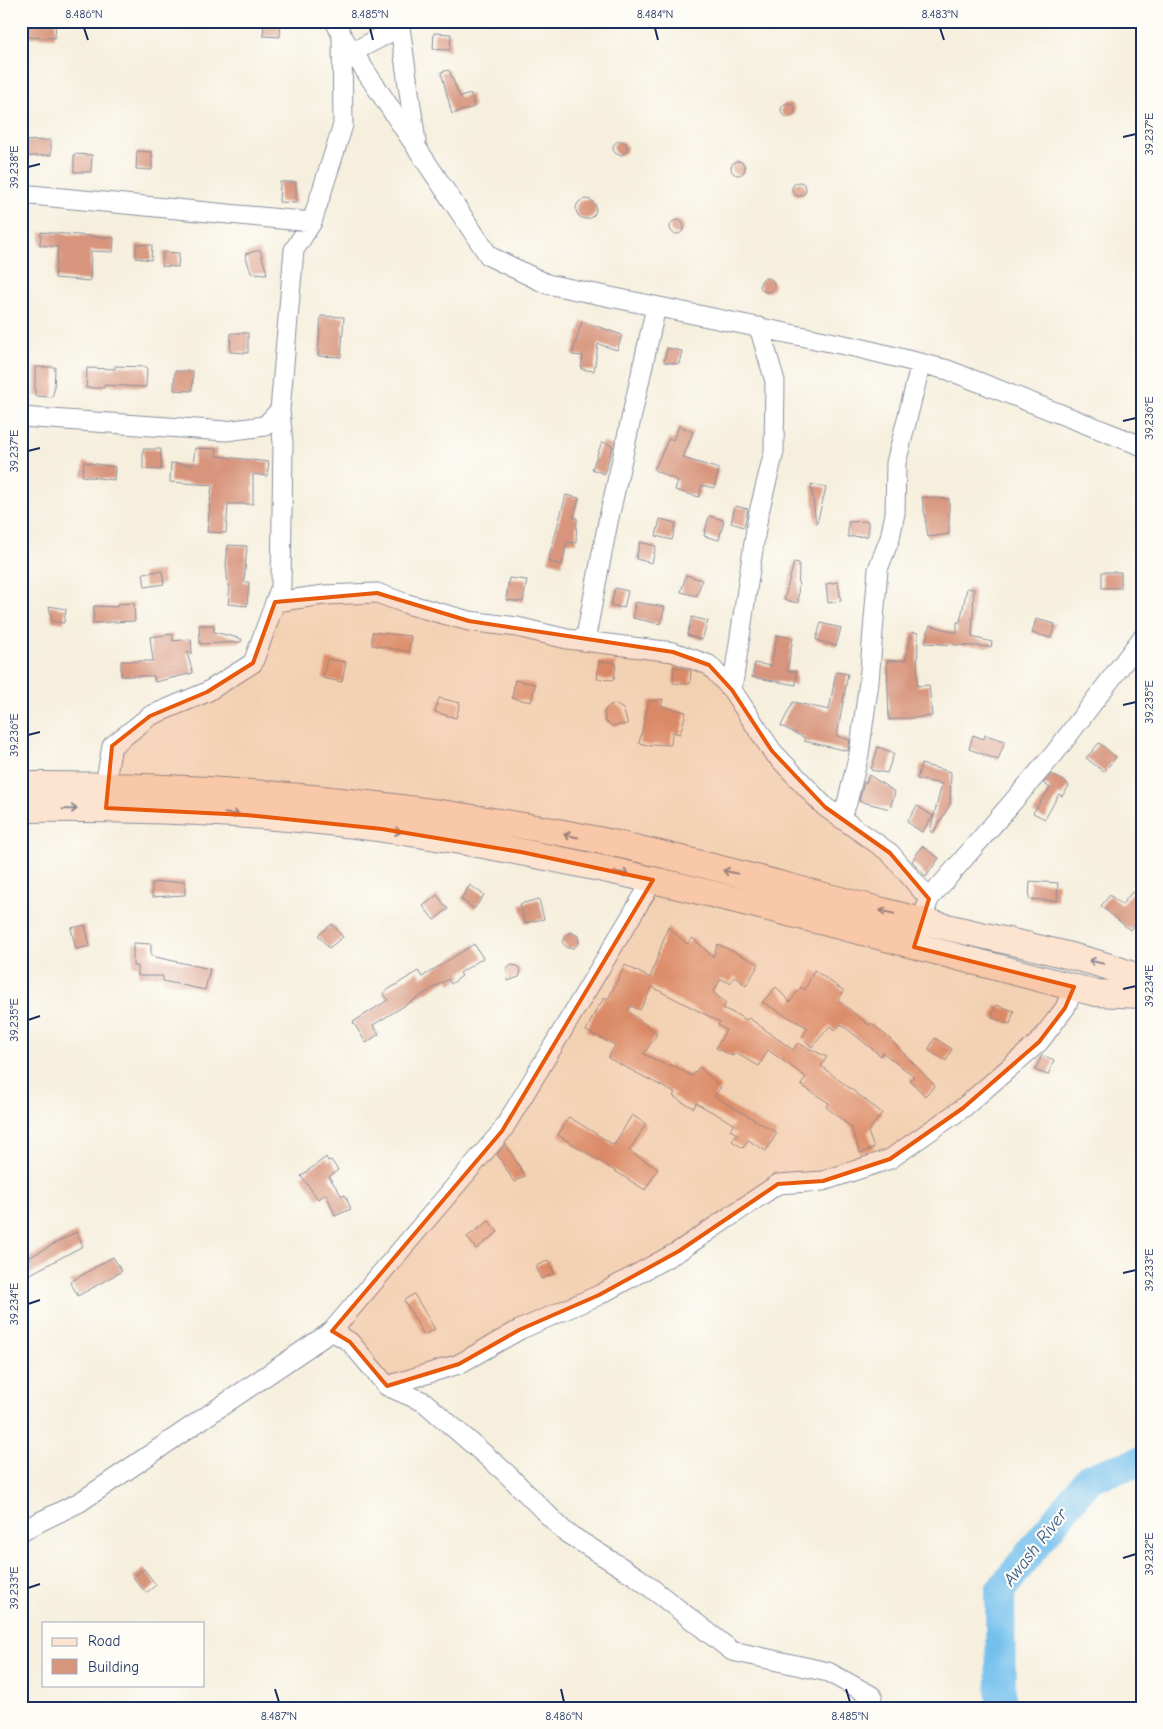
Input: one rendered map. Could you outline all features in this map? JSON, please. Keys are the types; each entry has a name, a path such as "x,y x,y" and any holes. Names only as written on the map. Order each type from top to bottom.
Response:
{"main road":[{"path":"21,785 246,815 382,829 521,852 654,880 1096,993 1142,995"},
{"path":"21,809 106,797 248,792 386,806 526,826 924,910 1107,964 1142,979"}],"street":[{"path":"343,36 401,24 417,148"},
{"path":"343,36 489,256 547,284 860,348 948,370 1142,446"},
{"path":"106,797 112,746 150,716 207,692 253,663 281,586 284,442 280,410 294,250 312,222 344,125 343,36"},
{"path":"21,194 312,222"},
{"path":"585,642 608,522 656,306"},
{"path":"732,690 758,516 774,452 775,381 760,327"},
{"path":"840,818 847,803 859,754 869,682 878,570 890,538 895,513 896,463 921,364"},
{"path":"21,416 226,431 265,426 280,410"},
{"path":"275,602 324,595 377,593 407,604 469,621 517,626 585,642 673,652 709,665 732,690 772,751 825,807 890,853 924,910"},
{"path":"914,947 924,910 1054,754 1142,638"},
{"path":"21,1531 80,1502 332,1332 502,1131 654,880"},
{"path":"387,1386 458,1364 519,1330 599,1295 679,1251 778,1184 823,1181 890,1159 963,1108 1039,1042 1065,1008 1074,987"},
{"path":"332,1332 350,1342 387,1386 424,1402 506,1473 565,1532 637,1577 732,1652 828,1672 872,1696"}],"highlighted area":[{"path":"377,593 469,621 673,652 709,665 732,690 772,751 825,807 890,853 929,899 914,947 1074,987 1065,1008 1039,1042 963,1108 890,1159 823,1181 778,1184 679,1251 599,1295 519,1330 459,1364 387,1386 350,1342 332,1331 502,1131 653,880 521,852 382,829 246,815 106,808 112,746 150,716 207,692 253,663 275,602"}],"building":[{"path":"25,21 56,21 55,38 24,37"},
{"path":"264,21 281,21 280,37 263,36"},
{"path":"434,33 451,34 450,50 433,49"},
{"path":"449,70 460,97 471,94 474,107 452,114 441,72"},
{"path":"785,103 791,103 795,110 791,117 785,117 781,113 781,107"},
{"path":"51,140 51,155 21,157 21,141"},
{"path":"617,141 623,141 627,148 623,155 617,155 613,151 613,145"},
{"path":"137,151 152,152 152,170 136,169"},
{"path":"74,154 92,155 91,172 74,172"},
{"path":"735,161 741,161 745,168 741,175 735,175 731,171 731,165"},
{"path":"280,182 296,182 296,203 279,202"},
{"path":"796,182 802,182 806,189 802,196 796,196 792,192 792,186"},
{"path":"582,199 590,199 596,205 596,213 590,219 582,219 576,213 576,205"},
{"path":"674,220 680,220 684,227 680,234 674,234 670,230 670,224"},
{"path":"41,232 114,238 113,252 91,251 90,281 55,278 58,247 40,245"},
{"path":"136,244 152,245 151,260 136,258"},
{"path":"260,250 267,274 251,273 245,254"},
{"path":"163,252 179,253 178,267 162,266"},
{"path":"764,278 770,278 774,285 770,292 764,292 760,288 760,282"},
{"path":"321,316 344,317 341,357 318,356"},
{"path":"582,321 622,335 617,350 598,344 594,371 581,369 583,356 572,355"},
{"path":"231,333 248,333 248,353 230,352"},
{"path":"667,348 682,351 679,364 664,362"},
{"path":"115,366 147,367 146,387 104,385 104,388 86,388 87,368 115,369"},
{"path":"35,367 55,367 52,397 35,396"},
{"path":"175,371 193,371 192,391 174,390"},
{"path":"679,426 693,432 683,458 719,469 714,488 702,485 699,497 675,490 678,481 654,470 669,438 673,440"},
{"path":"602,442 613,446 604,474 592,469"},
{"path":"195,448 217,449 216,456 269,462 267,476 253,474 253,504 228,504 226,533 207,532 212,485 170,482 171,463 193,465"},
{"path":"143,449 161,449 161,470 143,469"},
{"path":"84,462 115,467 114,480 82,476"},
{"path":"811,484 826,488 817,523 816,523"},
{"path":"566,495 579,498 574,518 577,518 576,543 567,542 562,565 548,561"},
{"path":"922,497 949,499 949,534 928,537"},
{"path":"735,506 748,509 744,527 731,523"},
{"path":"709,516 724,520 719,540 704,536"},
{"path":"660,519 676,523 672,540 656,536"},
{"path":"868,521 868,536 848,537 848,522"},
{"path":"640,542 656,546 652,563 636,559"},
{"path":"228,545 247,546 244,582 249,582 247,606 228,604 230,586 228,586 226,564"},
{"path":"794,562 799,563 798,603 784,600"},
{"path":"162,571 164,584 145,587 143,573"},
{"path":"1102,572 1121,572 1121,588 1102,588"},
{"path":"686,575 702,580 697,596 681,592"},
{"path":"509,578 527,580 523,602 506,600"},
{"path":"838,582 841,601 828,603 826,584"},
{"path":"615,588 628,591 624,608 611,605"},
{"path":"967,588 974,589 972,637 992,642 991,647 925,643 930,625 957,633 957,622 960,622"},
{"path":"635,602 665,607 660,624 633,618"},
{"path":"134,603 135,621 93,623 94,606 117,607 117,604"},
{"path":"49,606 66,609 64,623 52,621"},
{"path":"692,617 708,621 702,640 687,635"},
{"path":"1036,619 1055,624 1051,638 1032,633"},
{"path":"821,623 841,628 836,646 816,640"},
{"path":"199,625 214,625 214,632 242,639 241,642 200,644"},
{"path":"372,632 411,636 409,652 372,645"},
{"path":"912,632 918,633 917,686 929,685 932,716 889,720 887,661 906,660"},
{"path":"173,634 173,641 191,639 192,653 187,653 193,673 155,682 154,676 121,676 121,661 153,661 150,637"},
{"path":"777,635 793,638 787,671 796,671 796,685 752,677 755,663 771,666"},
{"path":"327,659 346,662 342,682 323,678"},
{"path":"599,661 616,663 614,680 597,679"},
{"path":"674,666 691,671 690,684 673,683"},
{"path":"836,672 848,674 837,736 850,740 848,751 804,741 805,738 781,726 793,702 829,710"},
{"path":"515,680 535,684 531,702 512,698"},
{"path":"439,698 460,703 456,718 435,712"},
{"path":"663,699 661,706 686,712 680,734 672,732 671,745 653,744 652,746 639,743 649,701"},
{"path":"615,704 623,709 628,724 613,726 605,721 604,711 610,705"},
{"path":"973,735 984,739 985,735 1005,741 998,760 969,749"},
{"path":"1099,743 1116,757 1104,772 1086,758"},
{"path":"878,747 894,753 887,773 871,770"},
{"path":"921,764 951,772 950,805 933,833 930,831 942,784 917,779"},
{"path":"1051,774 1066,782 1069,786 1062,796 1059,794 1045,819 1033,813 1050,788 1043,783"},
{"path":"869,775 895,792 890,809 859,801 864,782 866,783"},
{"path":"917,806 933,816 922,832 907,822"},
{"path":"922,846 939,858 926,877 912,861"},
{"path":"185,881 185,895 152,897 152,883"},
{"path":"1030,881 1058,883 1057,901 1029,899"},
{"path":"470,885 484,895 474,909 461,899"},
{"path":"1132,892 1142,900 1142,916 1130,930 1101,906 1110,895 1122,905"},
{"path":"437,895 448,909 434,920 423,906"},
{"path":"539,899 544,919 525,923 520,904"},
{"path":"332,924 343,937 329,948 318,935"},
{"path":"85,925 90,946 76,949 71,928"},
{"path":"668,927 687,944 693,938 713,957 718,944 759,964 746,986 735,976 730,983 721,979 713,992 726,1003 723,1008 747,1020 749,1018 793,1050 798,1043 827,1057 821,1066 882,1113 868,1132 874,1148 860,1153 851,1127 826,1107 829,1103 801,1085 806,1077 768,1050 759,1066 735,1053 733,1056 716,1048 726,1030 718,1025 720,1022 652,987 640,1010 631,1006 628,1011 657,1034 644,1054 669,1067 670,1064 692,1076 699,1067 721,1087 714,1096 777,1133 766,1151 748,1140 743,1148 732,1141 737,1134 730,1130 734,1124 696,1103 694,1108 682,1102 673,1096 675,1093 608,1058 615,1045 586,1031 596,1010 605,997 608,999 625,965 650,978"},
{"path":"571,932 578,936 579,943 574,948 567,948 562,942 565,935"},
{"path":"133,943 151,944 151,956 210,969 205,990 163,981 163,976 138,976 138,966 133,966"},
{"path":"474,944 483,958 460,973 462,976 451,984 448,979 373,1025 379,1034 366,1043 353,1022 388,1000 383,993 418,971 422,977"},
{"path":"511,965 518,966 521,971 519,977 508,981 507,969"},
{"path":"814,970 844,991 838,1000 869,1025 871,1023 889,1038 935,1086 925,1096 910,1080 914,1076 882,1052 881,1056 841,1024 835,1031 830,1026 812,1047 802,1037 808,1028 762,1002 776,987 790,1002 801,987 805,990"},
{"path":"996,1005 1014,1011 1010,1024 992,1018"},
{"path":"935,1038 952,1049 946,1061 928,1050"},
{"path":"1042,1055 1054,1060 1048,1075 1035,1070"},
{"path":"632,1115 646,1124 629,1151 658,1169 645,1190 558,1135 569,1117 614,1145"},
{"path":"506,1144 525,1176 514,1182 497,1154"},
{"path":"326,1157 328,1161 331,1160 338,1170 329,1177 342,1196 345,1195 351,1209 335,1216 326,1194 318,1199 301,1176"},
{"path":"489,1221 498,1232 476,1249 467,1237"},
{"path":"76,1232 83,1246 21,1279 21,1262"},
{"path":"113,1257 122,1271 78,1296 70,1282"},
{"path":"549,1260 554,1273 541,1279 536,1266"},
{"path":"414,1294 435,1329 424,1335 404,1300"},
{"path":"144,1569 156,1585 146,1593 133,1577"}],"waterway":[{"name":"Awash River","path":"1001,1708 1000,1591 1089,1478 1142,1461"}]}
